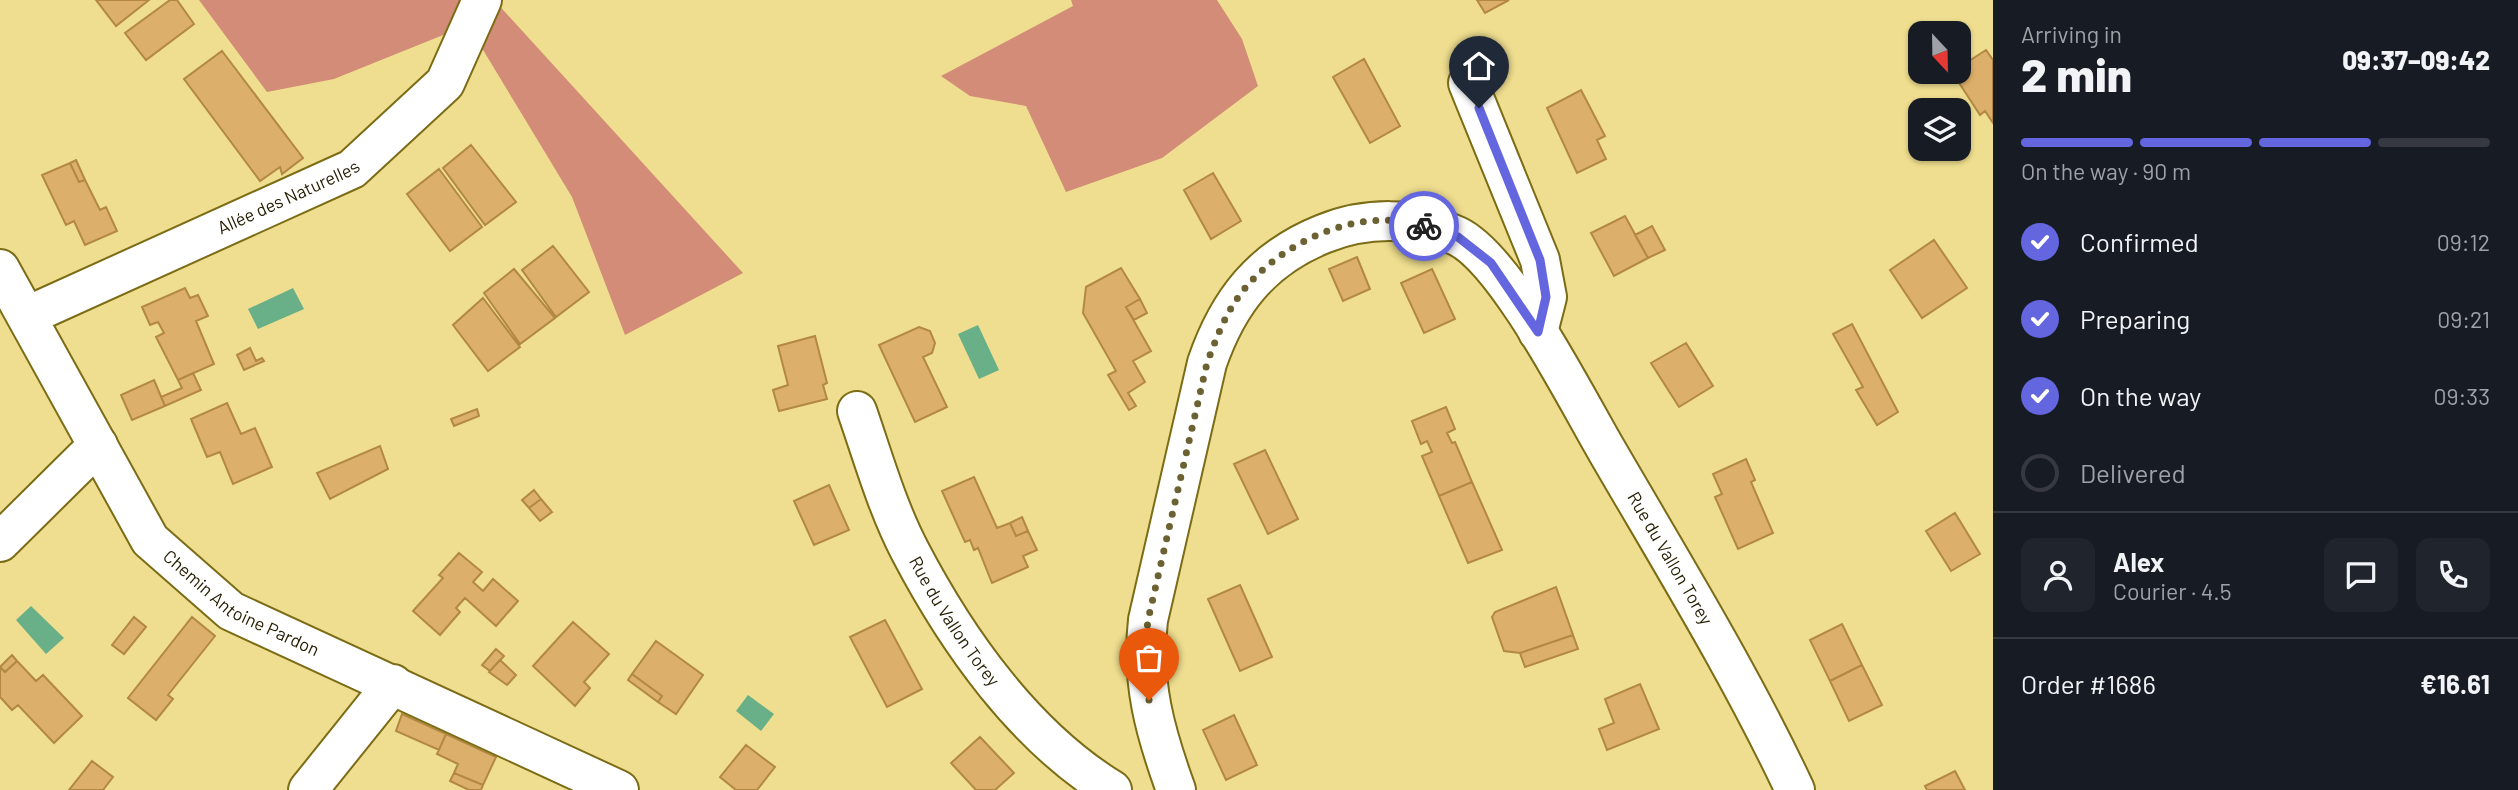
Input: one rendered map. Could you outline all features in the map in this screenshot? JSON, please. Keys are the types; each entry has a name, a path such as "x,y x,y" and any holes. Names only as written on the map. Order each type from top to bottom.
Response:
{"street":[{"name":"Allée des Naturelles","path":"27,316 352,169 445,83 482,0"},
{"path":"1468,83 1540,260 1546,297 1538,332"},
{"name":"Rue du Vallon Torey","path":"1176,790 1149,700 1144,657 1148,620 1207,363 1220,326 1241,294 1271,263 1304,242 1342,226 1379,221 1414,223 1458,237 1491,263 1538,332 1719,643 1795,790"},
{"name":"Chemin Antoine Pardon","path":"0,269 150,540 231,611 619,790"},
{"name":"Rue du Vallon Torey","path":"857,411 883,487 909,549 940,604 982,664 1023,714 1080,771 1111,790"},
{"path":"0,542 98,444"},
{"path":"309,790 393,684"}],"shaded area":[{"path":"199,0 494,0 743,273 625,335 572,197 468,25 334,79 267,92"},
{"path":"1071,0 1217,0 1242,39 1258,86 1162,158 1066,192 1026,106 970,96 941,76 1073,6"},
{"path":"293,288 304,309 258,329 248,309"},
{"path":"978,325 999,370 979,379 958,334"},
{"path":"31,606 64,638 46,654 16,620"},
{"path":"748,695 774,714 761,731 736,711"}],"building":[{"path":"96,0 149,0 116,26"},
{"path":"170,0 177,0 194,24 146,60 125,33"},
{"path":"1477,0 1509,0 1485,13"},
{"path":"1986,50 1993,60 1993,123 1985,111 1980,115 1960,84 1971,84 1971,60"},
{"path":"222,51 303,158 282,174 280,167 260,181 184,79"},
{"path":"1364,59 1400,126 1370,143 1333,77"},
{"path":"1581,90 1605,136 1597,140 1606,159 1577,173 1547,108"},
{"path":"471,145 516,202 485,225 443,168"},
{"path":"76,160 85,180 79,182 70,163"},
{"path":"70,163 79,182 85,180 100,210 106,207 117,231 85,245 74,221 66,225 42,175"},
{"path":"439,169 482,227 450,251 407,194"},
{"path":"1213,173 1241,221 1211,239 1184,190"},
{"path":"1625,216 1648,258 1614,276 1591,233"},
{"path":"1652,226 1665,250 1648,258 1635,235"},
{"path":"1934,240 1967,288 1922,318 1890,270"},
{"path":"553,246 589,292 556,317 522,270"},
{"path":"1357,257 1370,289 1343,301 1329,269"},
{"path":"1121,268 1140,299 1126,307 1151,351 1133,361 1145,382 1128,393 1136,406 1129,410 1108,375 1116,371 1083,313 1086,287"},
{"path":"514,269 555,318 520,344 484,293"},
{"path":"1432,269 1455,319 1424,333 1401,283"},
{"path":"185,288 190,298 198,295 208,316 196,321 214,364 178,380 156,337 164,333 158,322 150,325 142,307"},
{"path":"483,298 520,347 488,371 453,325"},
{"path":"1140,299 1147,313 1134,320 1126,307"},
{"path":"1852,324 1898,412 1877,425 1856,390 1863,387 1833,334"},
{"path":"919,327 930,331 935,343 932,353 923,357 947,407 915,422 879,345"},
{"path":"815,336 827,383 823,385 827,399 779,411 773,390 788,385 778,346"},
{"path":"1686,343 1713,386 1679,407 1651,363"},
{"path":"250,348 256,361 262,358 264,361 244,370 237,355"},
{"path":"193,373 201,390 165,406 161,397 182,388 178,380"},
{"path":"154,380 165,406 132,420 121,395"},
{"path":"227,403 241,434 255,428 272,467 233,484 220,452 207,457 191,419"},
{"path":"1446,407 1455,429 1447,433 1452,443 1455,442 1472,482 1439,496 1422,456 1432,452 1427,441 1421,444 1412,421"},
{"path":"477,409 479,416 454,426 451,419"},
{"path":"380,446 388,469 330,499 317,473"},
{"path":"1265,450 1298,519 1268,534 1234,464"},
{"path":"1746,459 1755,480 1751,482 1773,533 1738,549 1715,497 1722,494 1713,474"},
{"path":"974,477 997,528 1010,523 1016,536 1028,531 1037,550 1023,556 1028,567 992,583 978,548 974,550 970,540 965,542 942,491"},
{"path":"1472,482 1502,550 1468,563 1439,496"},
{"path":"829,485 849,530 814,545 794,501"},
{"path":"534,490 541,499 529,508 522,500"},
{"path":"541,499 552,512 540,521 529,508"},
{"path":"1955,513 1980,554 1951,571 1926,531"},
{"path":"1022,517 1028,531 1016,536 1010,523"},
{"path":"459,553 482,572 473,582 483,591 493,579 518,601 496,626 465,598 456,608 460,612 440,635 413,611 443,578 439,575"},
{"path":"1240,585 1272,657 1240,671 1208,599"},
{"path":"1556,587 1573,635 1520,653 1504,651 1492,617 1495,612"},
{"path":"134,617 146,627 124,654 112,645"},
{"path":"192,617 215,636 168,695 173,699 156,720 128,698"},
{"path":"885,620 922,689 887,707 850,637"},
{"path":"573,622 609,654 584,682 590,688 575,706 533,666"},
{"path":"1842,624 1862,665 1830,681 1810,640"},
{"path":"1573,635 1578,649 1525,667 1520,653"},
{"path":"656,641 703,675 676,714 658,702 662,696 632,674"},
{"path":"496,649 504,656 490,671 482,665"},
{"path":"12,655 17,661 5,672 0,667"},
{"path":"500,660 516,675 507,685 489,672"},
{"path":"17,661 36,681 43,675 82,716 54,743 18,705 12,710 0,697 0,667 5,672"},
{"path":"1862,665 1882,705 1849,721 1830,681"},
{"path":"632,674 662,696 658,702 628,680"},
{"path":"1640,684 1659,729 1607,750 1599,729 1614,723 1605,699"},
{"path":"402,714 446,734 439,750 396,731"},
{"path":"1234,715 1257,765 1226,780 1203,730"},
{"path":"446,734 496,757 483,785 454,773 458,764 437,754"},
{"path":"980,737 1014,773 995,790 976,790 951,763"},
{"path":"746,745 775,767 757,790 736,790 720,777"},
{"path":"92,761 113,777 103,790 69,790"},
{"path":"1955,771 1965,790 1927,790 1925,786"},
{"path":"454,773 483,785 481,790 469,790 450,781"}],"way so far":[{"path":"1149,700 1144,657 1148,620 1207,363 1220,326 1241,294 1271,263 1304,242 1342,226 1379,221 1424,226"}],"route":[{"path":"1424,226 1458,237 1491,263 1538,332 1546,297 1540,260 1479,108"}]}
